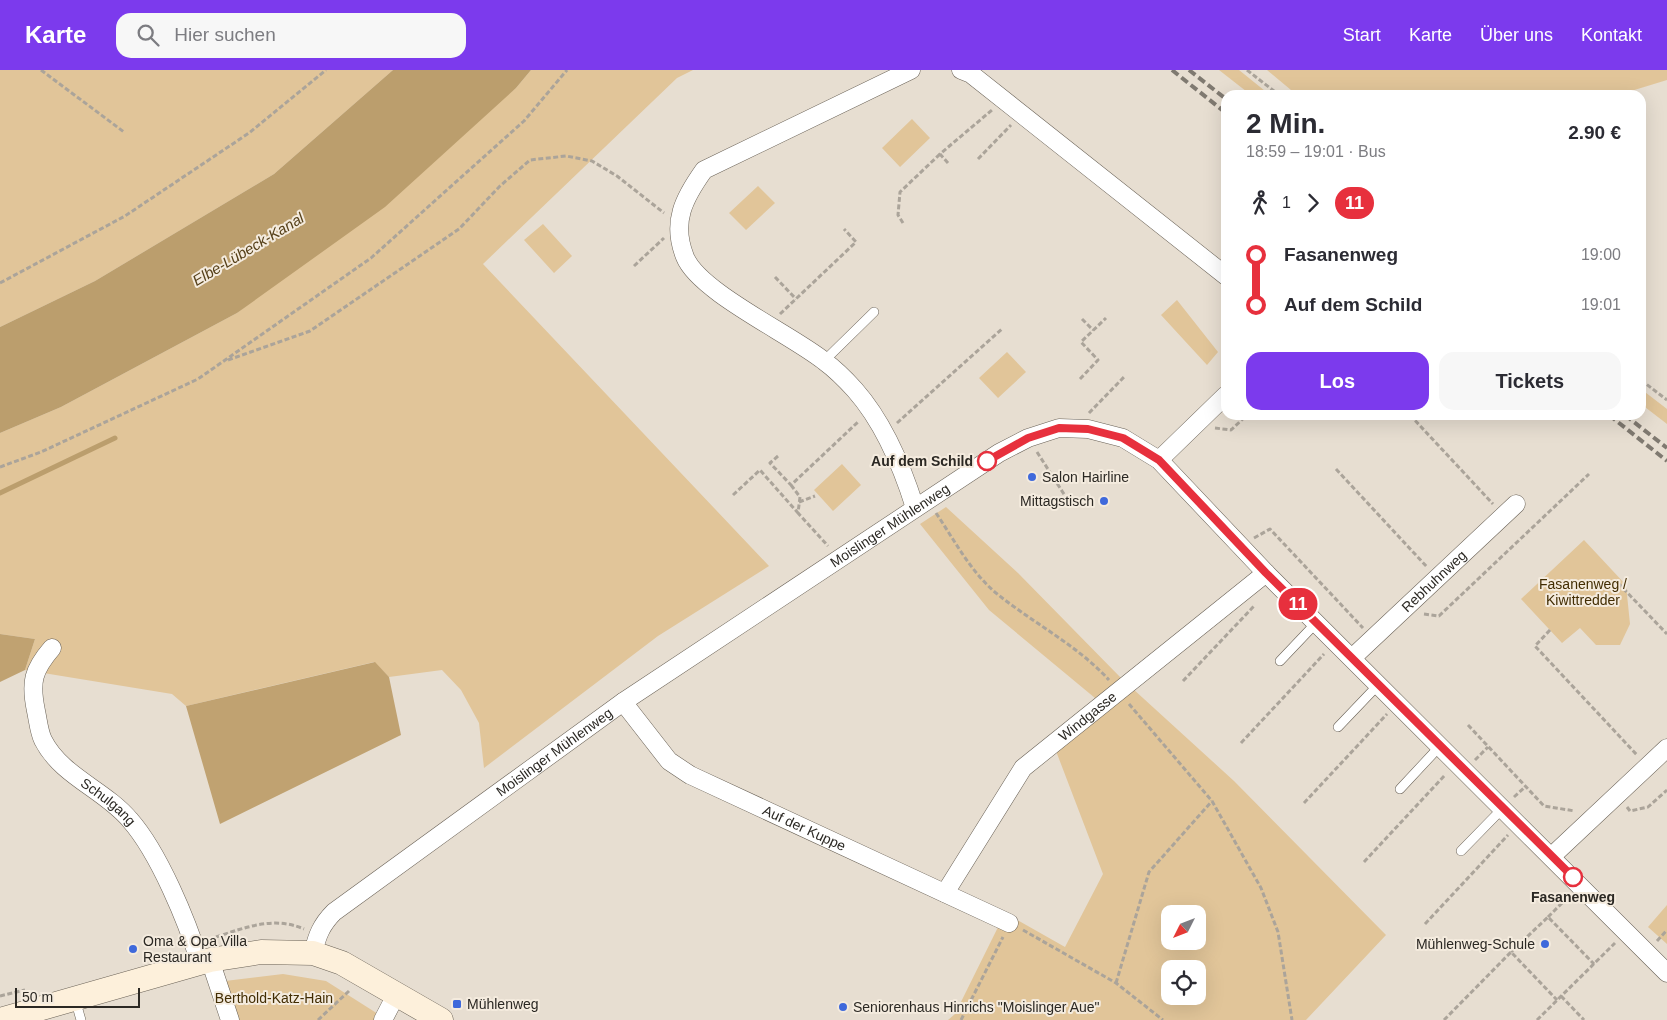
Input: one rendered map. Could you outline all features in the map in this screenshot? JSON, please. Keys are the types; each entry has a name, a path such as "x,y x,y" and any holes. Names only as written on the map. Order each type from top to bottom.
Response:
{"main road":[{"path":"0,1020 78,1009 205,962 261,952 313,953 342,963 441,1020"}],"street":[{"path":"911,70 704,170 687,194 678,229 685,259 710,287 824,361 855,390 885,434 906,479 921,504"},
{"path":"961,70 971,74 1221,272"},
{"path":"1159,460 1221,400"},
{"name":"Moislinger Mühlenweg","path":"313,953 317,934 334,912 623,702 1000,453 1028,438 1059,428 1088,429 1123,438 1159,460 1272,578 1667,973"},
{"name":"Rebhuhnweg","path":"1353,657 1509,510"},
{"name":"Windgasse","path":"945,893 1023,768 1118,691 1272,578"},
{"name":"Schulgang","path":"52,648 39,664 32,692 42,738 48,749 68,769 130,820 172,892 230,1020"},
{"name":"Auf der Kuppe","path":"623,702 669,761 690,775 1009,923"},
{"path":"1552,856 1667,748"},
{"path":"383,1020 397,993"}],"lane":[{"path":"824,361 874,312"},
{"path":"1280,661 1317,622"},
{"path":"1338,727 1379,684"},
{"path":"1400,789 1441,745"},
{"path":"1461,851 1503,808"}],"path":[{"path":"41,70 124,132"},
{"path":"0,283 125,216 248,133 326,70"},
{"path":"0,467 41,452 198,380 370,258 524,121 566,70"},
{"path":"1247,70 1273,90"},
{"path":"903,223 898,215 900,192 940,154 1003,100"},
{"path":"978,158 1021,114"},
{"path":"940,154 948,163"},
{"path":"222,363 310,331 459,229 500,186 530,160 566,156 592,161 617,176 678,229 664,238 634,266"},
{"path":"768,324 856,242 844,229"},
{"path":"775,277 796,298"},
{"path":"1080,379 1098,360 1081,342 1106,318"},
{"path":"1082,319 1093,330"},
{"path":"885,434 1003,328"},
{"path":"1088,429 1089,411 1125,376"},
{"path":"1646,384 1667,400"},
{"path":"791,485 870,411"},
{"path":"1195,425 1231,430 1241,420"},
{"path":"1415,420 1509,510"},
{"path":"1028,438 1069,502"},
{"path":"778,456 770,463 800,497 798,513"},
{"path":"1336,468 1437,578"},
{"path":"733,496 760,470 839,558"},
{"path":"1403,610 1439,616 1589,474"},
{"path":"799,502 815,496"},
{"path":"921,504 970,567 995,592 1095,665 1167,751 1212,801 1261,888 1278,932 1292,1020"},
{"path":"1240,545 1270,529 1373,638"},
{"path":"1183,681 1272,578"},
{"path":"1618,583 1667,634"},
{"path":"1550,630 1535,646 1648,766"},
{"path":"1241,743 1337,641"},
{"path":"1304,803 1398,703"},
{"path":"1468,725 1544,806 1581,812 1589,821"},
{"path":"1364,862 1458,762"},
{"path":"1616,796 1630,811 1648,807 1667,790"},
{"path":"1116,982 1150,872 1212,801"},
{"path":"1425,924 1520,824"},
{"path":"1444,1020 1580,885"},
{"path":"1548,917 1594,964"},
{"path":"961,1020 1009,923 1116,982 1163,1020"},
{"path":"1537,1020 1626,932"},
{"path":"1511,952 1557,1000"},
{"path":"344,987 356,995"},
{"path":"318,1020 350,991"},
{"path":"1561,996 1584,1020"}],"green space":[{"path":"0,70 393,70 274,174 95,281 0,327"},
{"path":"531,70 693,70 677,78 483,264 769,566 658,636 484,768 479,723 461,690 442,670 389,677 374,662 186,706 172,694 25,670 35,639 0,634 0,433 61,407 237,313 516,88"},
{"path":"1219,70 1239,70 1264,90 1245,90"},
{"path":"1267,70 1667,70 1667,80 1634,90 1291,90"},
{"path":"912,119 930,138 900,167 882,148"},
{"path":"758,186 775,203 746,230 729,213"},
{"path":"543,224 572,256 554,273 524,240"},
{"path":"1177,300 1218,352 1207,365 1161,315"},
{"path":"1007,352 1026,372 998,398 979,378"},
{"path":"1646,393 1667,409 1667,424 1646,408"},
{"path":"842,464 861,485 833,511 814,490"},
{"path":"946,507 1018,573 1121,678 1234,781 1386,935 1306,1020 948,1020 955,1014 1005,913 1065,947 1103,874 1056,751 1105,711 1095,698 989,610 920,524"},
{"name":"Fasanenweg / Kiwittredder","path":"1584,540 1626,585 1630,624 1620,645 1596,645 1580,628 1562,643 1521,599"},
{"path":"1667,905 1667,944 1648,927"},
{"name":"Berthold-Katz-Hain","path":"283,974 326,981 378,1014 376,1020 236,1020 225,981"}],"shaded area":[{"path":"0,634 35,639 25,670 0,682"},
{"path":"375,662 389,677 401,735 220,824 186,706"}],"water":[{"name":"Elbe-Lübeck-Kanal","path":"393,70 531,70 516,88 385,207 237,313 61,407 0,433 0,327 95,281 274,174"}],"waterway":[{"path":"0,493 115,438"}],"railway":[{"path":"1172,70 1221,109"},
{"path":"1189,70 1221,95"},
{"path":"1615,420 1667,461"},
{"path":"1631,420 1667,448"}],"bus line":[{"name":"11","path":"987,461 1028,438 1059,428 1088,429 1123,438 1159,460 1266,573 1353,657 1573,877"}],"place":[{"name":"Auf dem Schild","path":"987,461"},
{"name":"Salon Hairline","path":"1032,477"},
{"name":"Mittagstisch","path":"1104,501"},
{"name":"Fasanenweg","path":"1573,877"},
{"name":"Mühlenweg-Schule","path":"1545,944"},
{"name":"Oma & Opa Villa Restaurant","path":"133,949"},
{"name":"Mühlenweg","path":"457,1004"},
{"name":"Seniorenhaus Hinrichs \"Moislinger Aue\"","path":"843,1007"}]}
